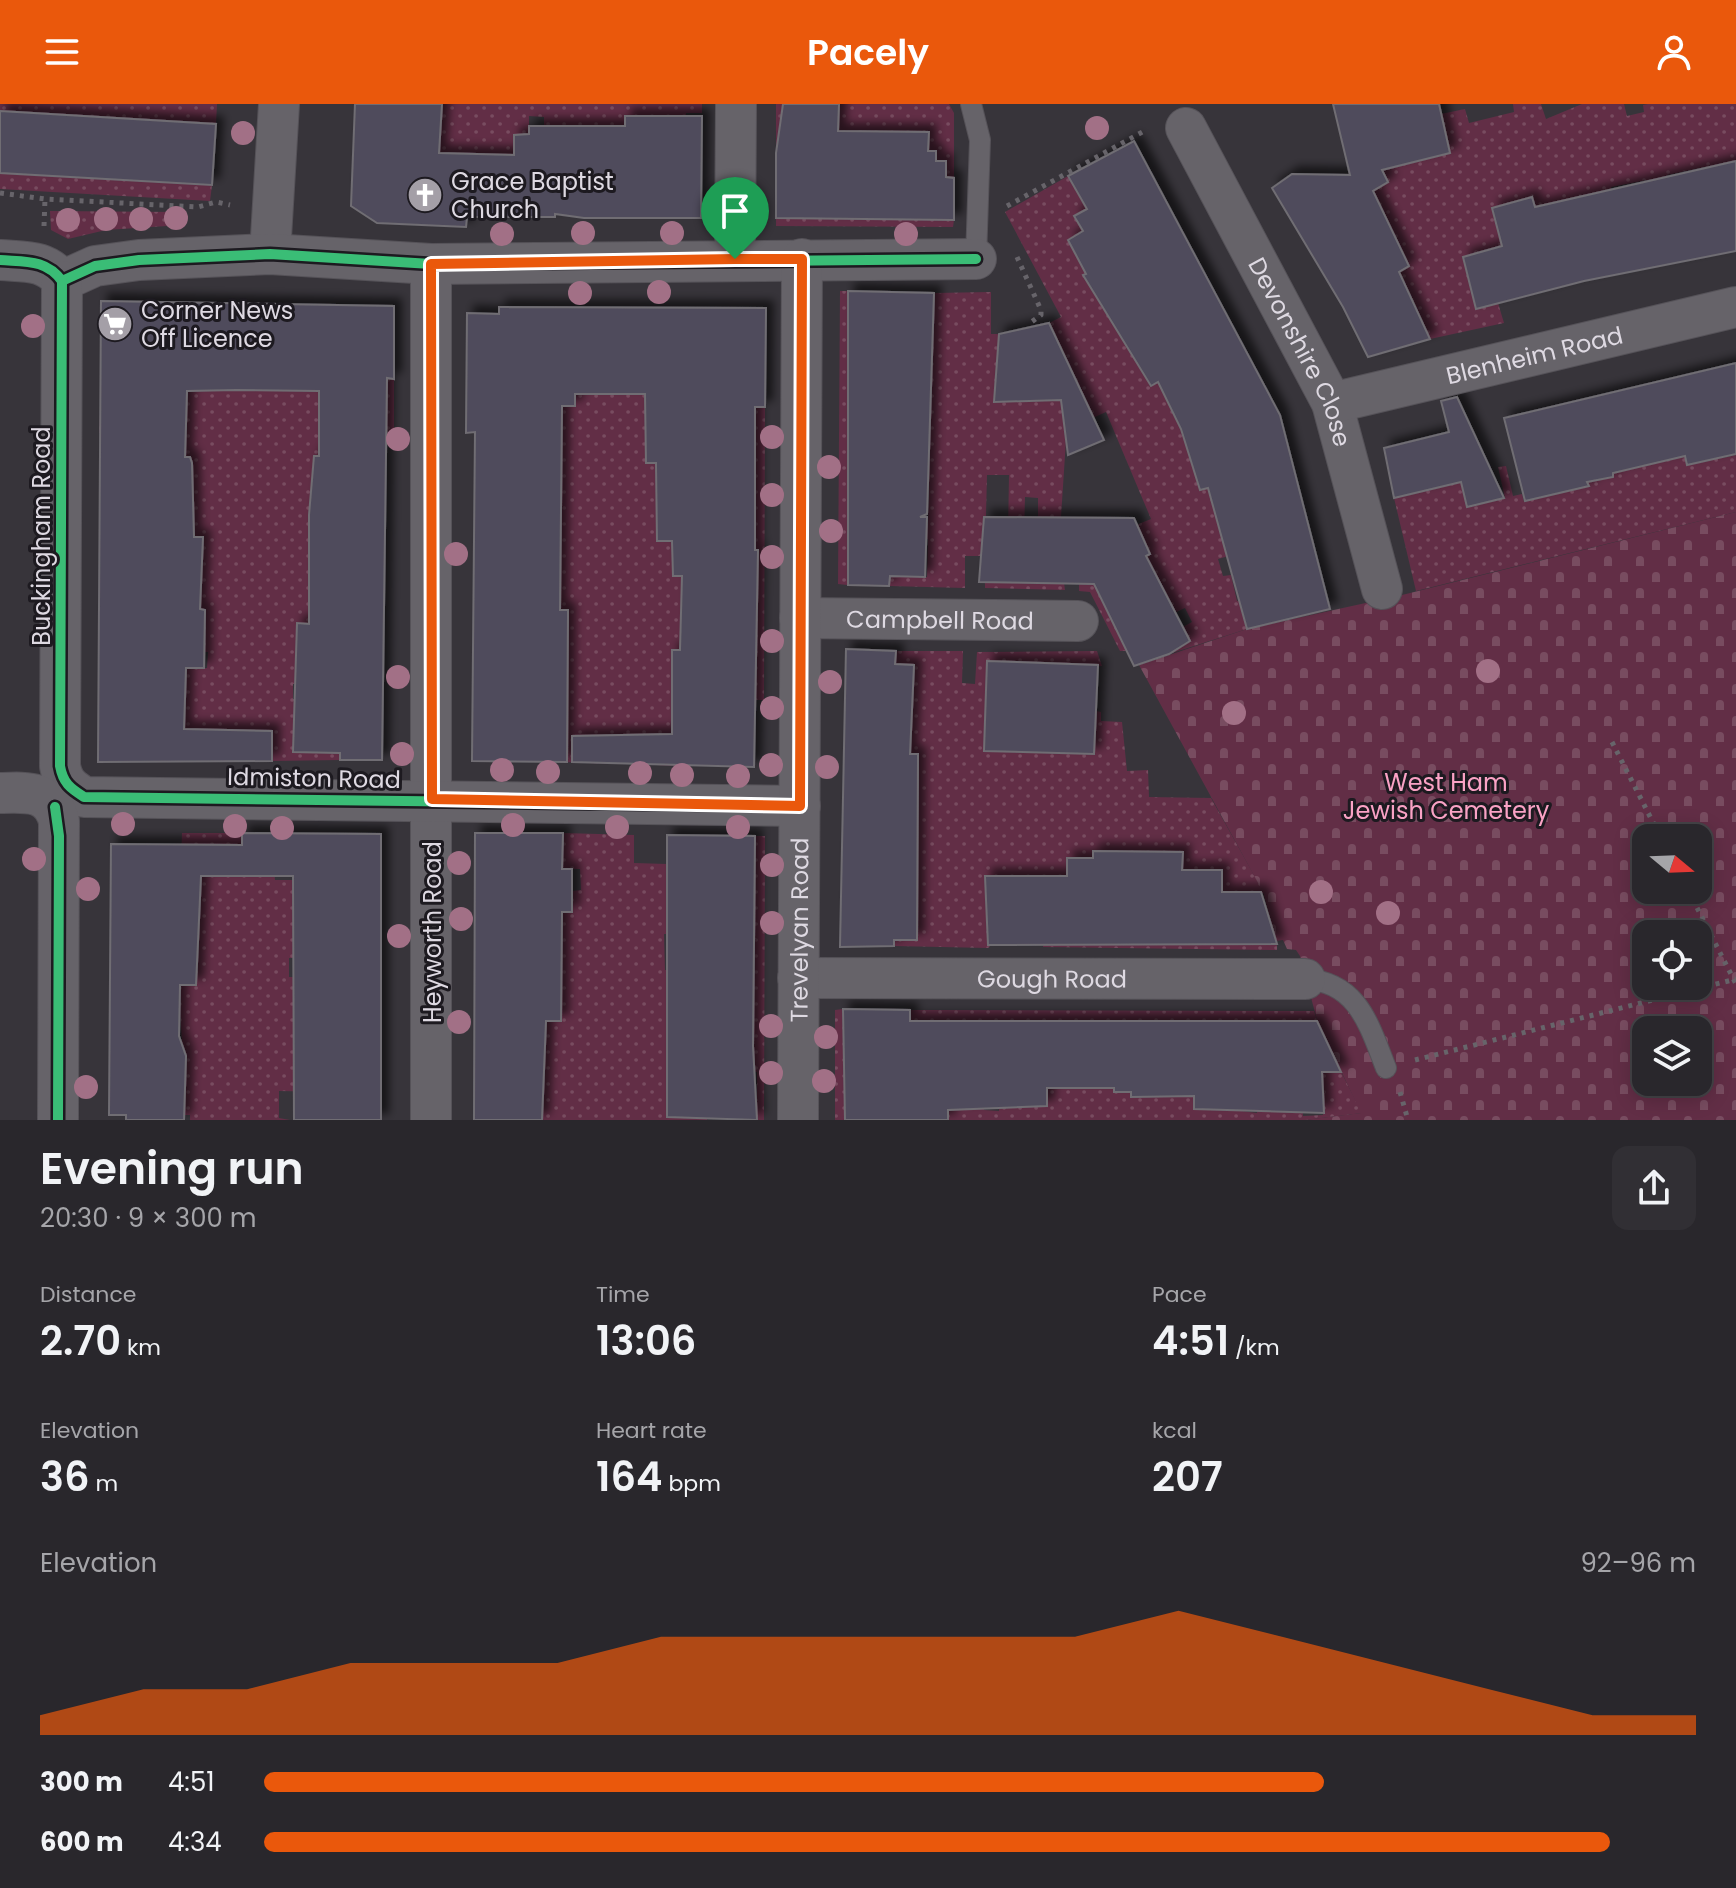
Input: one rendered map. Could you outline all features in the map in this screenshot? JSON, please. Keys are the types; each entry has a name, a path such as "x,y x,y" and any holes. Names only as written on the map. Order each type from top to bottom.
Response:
{"street":[{"path":"270,254 279,104"},
{"path":"735,259 736,104"},
{"name":"Devonshire Close","path":"1186,128 1332,403 1382,589"},
{"path":"0,260 43,263 62,281 95,266 139,260 270,254 431,264 976,259"},
{"name":"Trevelyan Road","path":"798,1120 802,259"},
{"name":"Heyworth Road","path":"431,264 431,1120"},
{"name":"Buckingham Road","path":"58,1120 59,836 63,780 60,766 62,281"},
{"name":"Blenheim Road","path":"1332,403 1736,307"},
{"name":"Campbell Road","path":"800,618 1078,621"},
{"name":"Idmiston Road","path":"0,793 32,792 62,797 432,799 800,806"},
{"name":"Gough Road","path":"798,978 1305,979"}],"lane":[{"path":"971,104 980,140 976,259"},
{"path":"1305,979 1322,980 1344,989 1359,1004 1386,1068"}],"path":[{"path":"977,218 1014,203 1147,130"},
{"path":"0,193 198,207 216,202 230,205"},
{"path":"976,259 1019,257 1041,310 1041,315 1030,323"},
{"path":"1612,742 1654,824"},
{"path":"1408,1120 1404,1099 1386,1068 1735,981 1695,904"}],"green space":[{"path":"0,104 217,104 216,124 0,111"},
{"path":"442,104 702,104 702,113 686,113 685,166 544,170 544,117 529,116 529,134 514,171 471,154 407,152 407,139 440,140"},
{"path":"776,104 783,104 782,136 839,129 839,104 949,104 954,113 954,178 946,177 936,161 936,152 928,151 928,132 776,157"},
{"path":"1513,104 1541,104 1546,119 1582,104 1624,104 1627,116 1644,112 1643,105 1648,104 1736,104 1736,161 1727,163 1734,196 1712,200 1705,167 1667,175 1674,213 1655,217 1647,180 1611,187 1619,225 1542,237 1532,197 1492,208 1502,246 1463,257 1476,309 1498,303 1504,323 1430,339 1404,288 1380,285 1408,266 1368,194 1388,182 1379,165 1412,163 1450,153 1441,114 1465,109 1469,123 1514,112"},
{"path":"0,173 212,185 210,201 0,189"},
{"path":"1068,176 1108,196 1074,216 1083,231 1068,241 1139,360 1150,386 1159,381 1190,447 1200,490 1248,477 1265,546 1218,559 1223,576 1231,575 1237,601 1276,591 1278,600 1241,610 1247,629 1169,654 1179,629 1192,622 1185,608 1174,613 1129,565 1150,554 1138,527 1126,529 1151,519 1106,412 1068,429 1071,437 1066,440 1061,517 1038,517 1038,498 1025,497 1024,534 1008,534 1009,475 987,475 985,556 965,556 965,588 889,586 890,576 927,577 928,539 890,538 891,524 928,524 929,484 893,483 893,463 929,464 930,424 895,423 895,403 931,404 932,364 896,363 933,314 934,293 991,292 991,334 999,334 994,402 1037,401 1077,382 1049,323 1061,317 1005,212"},
{"path":"50,211 178,212 187,217 167,226 106,230 68,239 51,230"},
{"path":"776,218 954,220 953,227 776,226"},
{"path":"840,291 848,291 847,585 838,584"},
{"path":"238,348 394,379 394,437 341,436 319,456 314,456 309,544 339,624 298,623 340,684 293,684 293,699 340,700 301,752 340,753 340,760 272,761 272,731 178,729 186,668 207,668 208,652 144,651 205,629 205,610 198,609 190,551 203,551 203,537 190,537 192,463 185,457 185,448 145,433 99,433 101,397 164,385 236,391"},
{"path":"617,352 741,406 765,407 764,700 756,700 755,432 646,444 646,463 672,464 657,503 657,541 674,541 673,576 687,576 687,610 681,610 680,766 633,764 634,735 620,735 619,764 562,762 568,682 522,681 568,628 567,610 522,609 561,463 562,434 497,413 466,413 466,387 499,387 556,406 575,406 575,374 596,388 597,394 617,394"},
{"path":"1713,420 1723,458 1736,455 1736,512 1416,591 1394,498 1444,486 1434,435 1437,435 1447,480 1460,478 1467,507 1505,498 1498,467 1506,466 1513,496 1522,494 1524,502 1540,498 1538,490 1588,486 1587,482 1613,477 1611,464 1685,456 1688,465 1707,461"},
{"name":"West Ham Jewish Cemetery","path":"1736,512 1736,1120 1305,1120 1361,1113 1317,1020 1300,956 1296,950 1287,949 1283,940 1276,941 1263,892 1139,665 1247,629 1402,595"},
{"path":"985,582 1064,583 1065,590 985,588"},
{"path":"1079,584 1095,584 1128,651 1120,651 1090,592 1079,591"},
{"path":"896,651 963,651 962,683 975,684 977,652 1097,651 1102,666 987,662 984,751 1094,754 1096,711 1101,712 1101,721 1122,722 1127,771 1148,770 1149,797 1211,798 1264,893 1239,892 1222,899 1222,870 1208,870 1182,895 1182,852 1093,851 1092,879 1067,858 1067,877 988,948 894,946 894,940 917,939 917,900 896,900 896,884 918,884 918,754 911,754 912,722 891,721 912,699 914,666 895,664"},
{"path":"182,833 242,833 241,876 274,872 275,880 296,880 293,926 330,926 299,958 289,958 289,977 330,977 293,1012 294,1065 331,1092 279,1091 279,1118 290,1120 190,1120 190,1115 178,1115 174,1086 185,1086 180,1012 149,956 198,956 199,924 158,923 181,864"},
{"path":"563,833 634,835 634,863 667,864 667,890 709,934 664,934 665,970 710,970 668,1071 667,1117 707,1117 707,1120 542,1120 543,1021 561,1021 562,996 485,994 523,912 572,912 572,891 581,890 580,869 523,868"},
{"path":"755,836 765,836 764,1120 757,1120 757,1072 753,1071"},
{"path":"1044,942 1277,944 1277,950 1043,947"},
{"path":"843,1009 845,1120 835,1120 835,1010"},
{"path":"910,1010 1314,1011 1317,1020 937,1021 936,1082 954,1083 955,1064 960,1064 960,1083 985,1083 984,1110 999,1111 1000,1066 1016,1067 1017,1106 1046,1106 1047,1088 1056,1088 1056,1080 1090,1080 1090,1068 1114,1071 1114,1091 1131,1092 1132,1097 1154,1092 1154,1072 1170,1072 1171,1092 1188,1092 1188,1096 1194,1097 1194,1109 1211,1110 1212,1073 1226,1073 1226,1109 1257,1113 1258,1093 1268,1092 1268,1071 1285,1071 1285,1091 1295,1091 1296,1099 1302,1099 1303,1116 1323,1115 1322,1072 1334,1072 1334,1058 1362,1113 1305,1120 948,1120 948,1113 892,1112 892,1099 914,1099 914,1085 889,1085 889,1072 909,1072 909,1044 889,1043 890,1026 909,1026"}],"building":[{"path":"355,104 442,104 439,153 514,155 514,135 529,134 529,126 625,126 625,116 702,116 701,218 584,218 555,214 555,217 467,217 466,227 377,223 351,206"},
{"path":"783,104 839,104 838,131 929,132 928,151 936,151 936,161 946,161 946,177 954,178 954,220 776,218 776,153"},
{"path":"1333,104 1439,104 1450,153 1382,170 1388,182 1373,191 1409,266 1399,272 1430,339 1368,357 1343,307 1272,188 1292,174 1350,175"},
{"path":"0,111 216,124 212,185 0,173"},
{"path":"1134,141 1280,415 1330,609 1247,629 1208,488 1200,490 1181,429 1158,382 1151,386 1083,275 1086,274 1068,240 1083,231 1074,216 1087,209 1068,176"},
{"path":"1736,161 1736,251 1584,281 1476,309 1463,257 1502,246 1492,208 1532,197 1535,207"},
{"path":"848,291 934,293 927,514 920,517 927,517 925,577 890,576 889,586 848,585"},
{"path":"101,301 394,306 394,379 387,378 382,760 340,760 340,753 293,752 297,623 309,624 309,515 314,456 319,456 319,391 236,390 187,391 185,457 190,457 192,463 194,537 203,537 200,609 205,610 204,668 186,668 184,729 272,731 272,761 98,762"},
{"path":"499,307 766,308 765,407 755,407 755,550 758,550 754,767 572,762 572,736 672,734 672,650 680,650 682,576 673,576 672,541 657,541 656,463 646,463 645,394 575,394 575,406 562,406 560,610 568,610 567,762 472,761 475,432 466,433 467,313 499,314"},
{"path":"1049,323 1104,440 1068,455 1061,400 994,402 999,334"},
{"path":"1736,363 1736,454 1687,465 1685,456 1613,473 1613,477 1587,482 1589,486 1525,501 1504,418"},
{"path":"1457,397 1504,498 1467,507 1461,482 1394,498 1384,448 1449,432 1441,401"},
{"path":"984,517 1134,518 1150,554 1146,556 1190,641 1169,654 1134,666 1094,584 979,582"},
{"path":"846,649 896,651 895,664 914,665 910,754 918,754 917,940 894,940 894,946 840,947"},
{"path":"987,661 1098,665 1094,754 984,751"},
{"path":"242,833 381,834 381,1120 294,1120 293,876 201,876 196,985 180,985 179,1036 186,1056 184,1120 126,1120 126,1115 109,1115 111,844 242,845"},
{"path":"475,833 563,833 562,869 572,869 572,912 562,912 561,1021 546,1021 542,1120 474,1120"},
{"path":"667,835 755,836 753,1046 757,1120 667,1117"},
{"path":"1093,851 1183,852 1182,870 1222,870 1222,892 1261,892 1277,944 988,945 985,876 1067,876 1067,858 1093,858"},
{"path":"843,1009 910,1010 910,1021 1317,1021 1341,1072 1322,1072 1324,1113 1194,1109 1194,1096 1131,1097 1131,1092 1114,1092 1114,1088 1047,1088 1047,1106 948,1110 948,1120 845,1120"}],"cycle path":[{"path":"0,260 42,265 62,281 95,266 139,260 270,254 431,264 976,259"},
{"path":"62,281 60,766 65,781 75,791 84,797 800,806"},
{"path":"55,807 59,836 58,1120"}],"place":[{"name":"Grace Baptist Church","path":"425,195"},
{"name":"Corner News Off Licence","path":"115,324"}],"route":[{"path":"735,259 802,259 800,806 432,799 431,264 735,259"}]}
